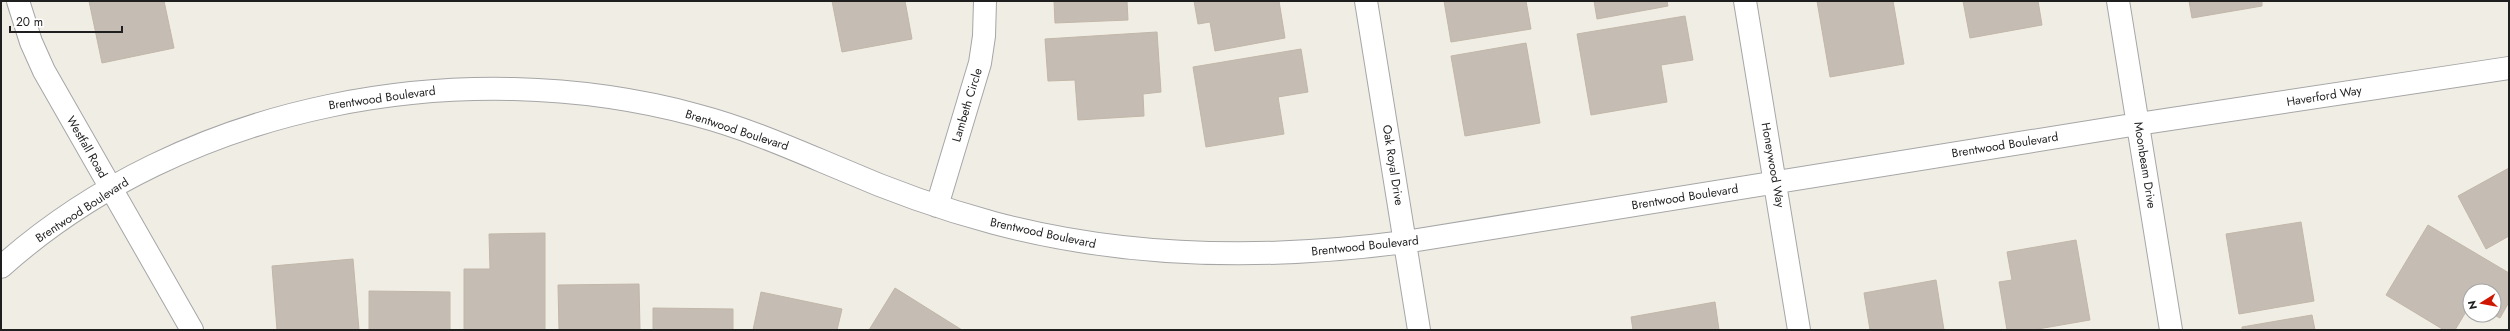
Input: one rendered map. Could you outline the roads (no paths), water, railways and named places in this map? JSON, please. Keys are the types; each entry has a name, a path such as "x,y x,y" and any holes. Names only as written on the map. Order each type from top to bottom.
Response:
{"street":[{"name":"Westfall Road","path":"18,1 31,42 44,71 192,330"},
{"name":"Lambeth Circle","path":"937,206 980,63 984,36 984,1"},
{"name":"Oak Royal Drive","path":"1366,1 1419,330"},
{"name":"Honeywood Way","path":"1745,1 1776,182 1799,330"},
{"name":"Moonbeam Drive","path":"2118,1 2171,330"},
{"name":"Haverford Way","path":"2138,124 2509,68"},
{"name":"Brentwood Boulevard","path":"1,267 68,216 111,189 156,165 241,130 330,105 421,91 514,88 606,95 697,115 784,144 843,170 937,206 997,224 1100,245 1170,252 1248,255 1344,250 1405,242 2138,124"}]}
